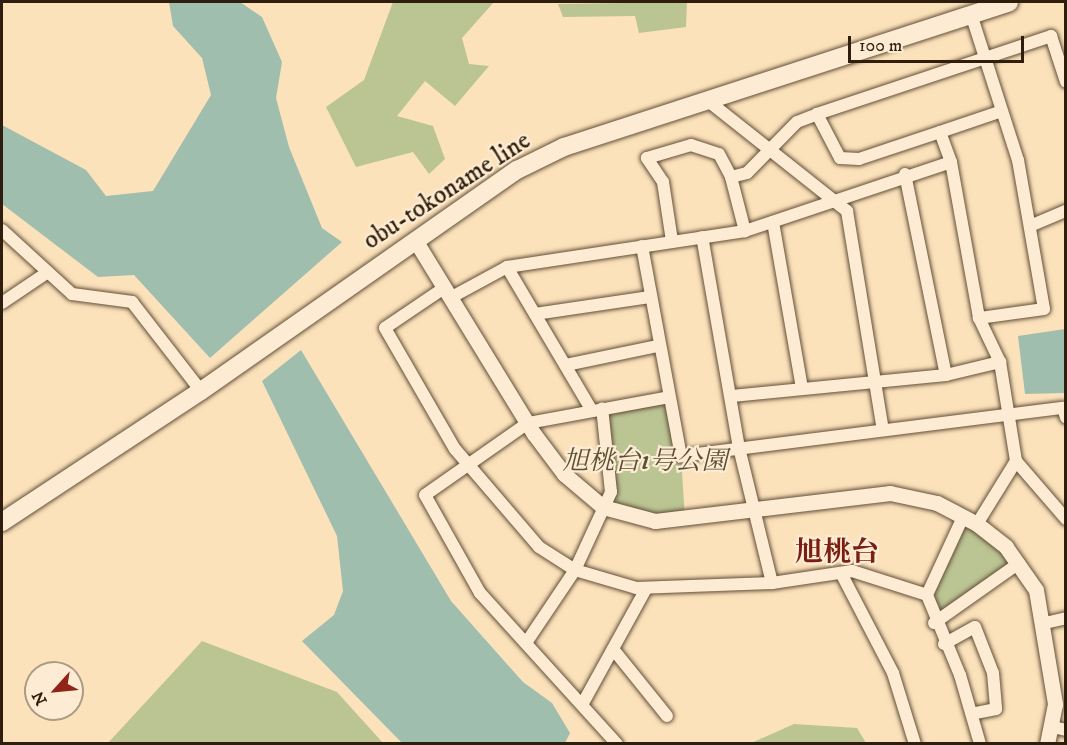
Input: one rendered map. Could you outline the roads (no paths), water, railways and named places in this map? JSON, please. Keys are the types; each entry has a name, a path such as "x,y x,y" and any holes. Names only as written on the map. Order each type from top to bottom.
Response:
{"main road":[{"name":"obu-tokoname line","path":"2,522 201,391 517,170 554,152 1009,2"}],"street":[{"path":"971,14 1002,111 1030,226 1044,309 979,318"},
{"path":"1002,111 859,159 840,158 817,114 984,56 1051,36 1065,82"},
{"path":"707,100 770,153 847,211 883,430"},
{"path":"731,177 747,173 770,153 797,122 813,116"},
{"path":"940,132 951,162 979,318 1000,362 1007,417 1016,461 1065,519"},
{"path":"672,241 663,182 647,158 691,145 719,154 731,177 745,231"},
{"path":"927,595 852,571 772,583 646,589 575,570 539,548 466,463 385,328 447,293 507,267 745,231 836,201 905,174 951,162"},
{"path":"905,174 946,375"},
{"path":"1030,226 1065,211"},
{"path":"773,222 802,389"},
{"path":"2,230 72,294 132,302 201,391"},
{"path":"702,237 732,396 739,448 772,583"},
{"path":"415,240 528,423 564,474 603,507 655,521 756,511 890,493 937,503 977,524 1019,563 1036,590 1046,623 1059,728 1047,744"},
{"path":"642,246 658,346 681,456 883,430 1007,417 1063,408 1065,418"},
{"path":"507,267 566,365 597,408 611,492 575,570 526,643"},
{"path":"2,303 48,272"},
{"path":"535,314 650,297"},
{"path":"566,365 658,346"},
{"path":"732,396 876,380 946,375 1000,362"},
{"path":"617,744 583,703 480,593 425,495 466,463 528,423 597,408 669,397"},
{"path":"977,524 1016,461"},
{"path":"963,517 927,595 934,623 971,714 980,744"},
{"path":"934,623 1019,563"},
{"path":"841,573 892,673 915,744"},
{"path":"583,703 646,589"},
{"path":"1046,623 1065,618"},
{"path":"944,644 975,627 993,673 996,709 971,714"},
{"path":"613,649 666,716"}],"district":[{"name":"旭桃台","path":"837,553"}],"park label":[{"name":"旭桃台1号公園","path":"645,462"}]}
